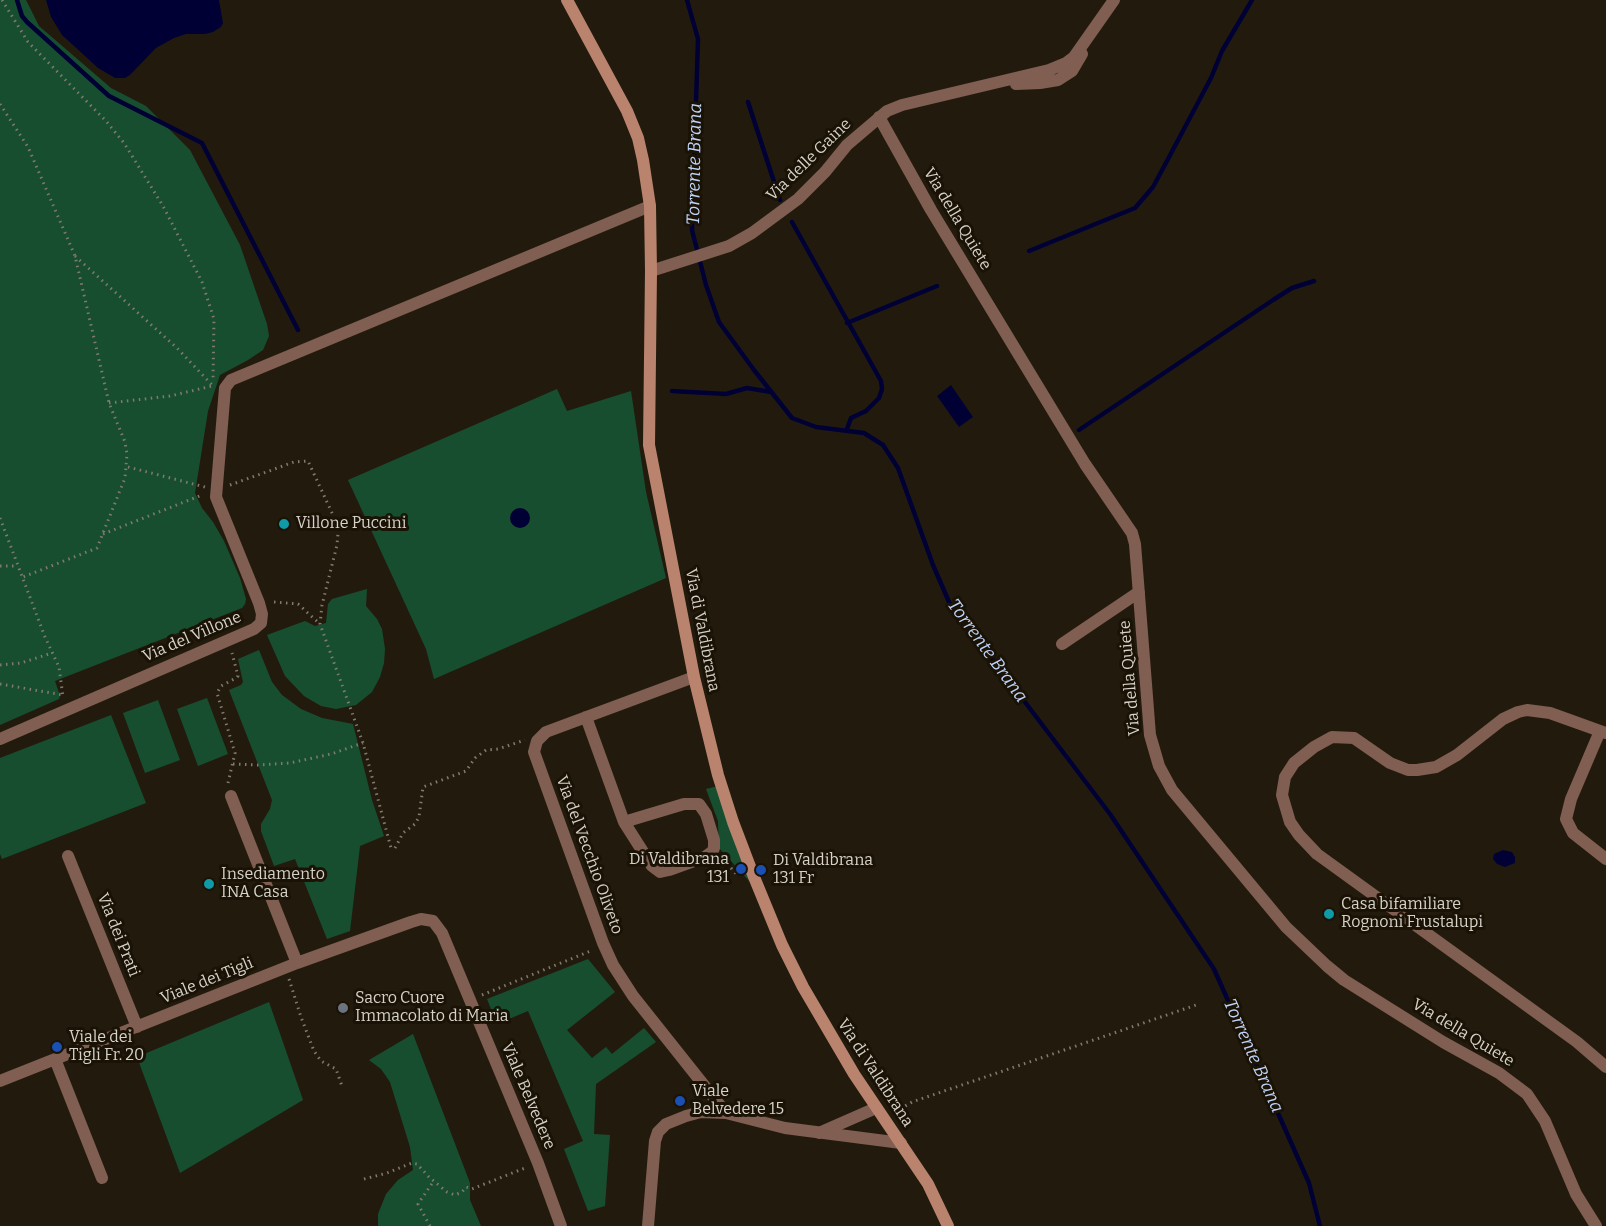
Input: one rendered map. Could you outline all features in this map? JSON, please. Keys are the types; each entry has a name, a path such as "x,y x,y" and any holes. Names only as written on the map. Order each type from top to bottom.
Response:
{"street":[{"name":"Via di Valdibrana","path":"567,0 633,125 643,159 650,206 650,445 706,734 733,822 767,909 803,987 879,1113 928,1184 948,1226"},
{"name":"Via delle Gaine","path":"651,271 713,252 744,238 780,213 814,182 847,145 879,117 902,105 994,83 1040,83 1063,78 1078,64 1086,40 1114,0"},
{"name":"Via della Quiete","path":"879,117 931,210 1079,454 1129,527 1134,539 1150,735 1164,777 1181,803 1286,927 1327,966 1344,980 1499,1073 1527,1094 1545,1120 1576,1194 1596,1226"},
{"path":"216,486 222,428 219,387 238,375 650,206"},
{"name":"Via del Villone","path":"0,738 258,626 262,618 259,603 218,503 216,486"},
{"path":"1062,644 1139,592"},
{"path":"541,735 694,677"},
{"path":"1606,859 1573,833 1566,819 1571,799 1603,732 1550,713 1527,710 1518,712 1503,719 1457,755 1436,766 1417,770 1408,770 1390,763 1354,738 1332,737 1314,747 1294,763 1285,777 1282,795 1290,822 1317,854 1577,1042 1606,1067"},
{"path":"586,717 624,822 649,862 660,872 705,857 714,848 714,840 706,814 699,804 684,804 624,822"},
{"name":"Via del Vecchio Oliveto","path":"541,735 535,746 536,758 604,946 613,965 633,996 726,1113"},
{"path":"231,796 292,966"},
{"name":"Via dei Prati","path":"68,856 136,1027"},
{"name":"Viale dei Tigli","path":"0,1081 292,966 411,922 427,920"},
{"name":"Viale Belvedere","path":"427,920 433,921 440,929 538,1163 561,1226"},
{"path":"55,1059 102,1178"},
{"path":"648,1226 653,1148 658,1132 666,1124 693,1114 726,1113 759,1123 818,1134 901,1143"},
{"path":"818,1134 879,1113"}],"path":[{"path":"2,0 28,42 106,121 124,143 169,216 202,282 214,319 219,387"},
{"path":"0,104 28,147 75,256 109,403 125,442 128,467 97,548 23,577"},
{"path":"75,256 219,387"},
{"path":"109,403 170,396 219,387"},
{"path":"103,534 216,486 294,462 308,461 333,515 338,532 334,561 322,605 321,624 363,743 393,848 402,833 415,824 419,817 423,787 465,771 475,758 486,750 498,749 541,735"},
{"path":"128,467 193,484"},
{"path":"0,518 62,675 63,711"},
{"path":"0,566 18,566"},
{"path":"259,603 297,604 321,624"},
{"path":"227,640 238,676 221,686 217,693 235,753 228,780 231,796"},
{"path":"0,665 21,663 52,653"},
{"path":"0,684 63,695"},
{"path":"233,764 290,763 331,754 363,743"},
{"path":"469,1000 604,946"},
{"path":"292,966 301,1017 314,1051 321,1061 336,1069 342,1086"},
{"path":"879,1113 1199,1004"},
{"path":"364,1179 412,1163 421,1167 447,1192 458,1195 466,1187 472,1189 538,1163"},
{"path":"430,1226 418,1204 419,1199 434,1181"}],"green space":[{"path":"0,0 26,0 39,26 111,88 146,106 190,150 240,245 269,336 263,350 220,375 208,411 195,493 224,541 240,578 246,599 245,604 242,608 55,681 59,699 0,725"},
{"path":"557,389 567,411 631,391 646,492 666,578 434,679 426,649 348,480"},
{"path":"367,589 366,606 382,629 385,649 380,677 372,692 356,705 336,709 321,706 304,696 285,676 267,635 305,621 315,626 326,623 328,604 332,599"},
{"path":"259,650 272,682 282,695 301,709 322,718 353,724 372,800 384,836 360,846 350,931 327,939 295,859 274,866 261,831 261,824 270,809 272,800 229,690 243,682 238,659"},
{"path":"207,698 228,754 198,766 177,709"},
{"path":"158,700 180,760 145,773 123,713"},
{"path":"111,715 146,803 2,859 0,854 0,758"},
{"path":"718,786 750,882 719,848 718,821 706,789"},
{"path":"588,959 615,992 567,1030 592,1058 606,1047 612,1054 644,1028 656,1042 596,1084 594,1134 610,1135 605,1206 588,1211 564,1149 583,1141 528,1011 497,1024 487,999"},
{"path":"269,1002 303,1100 180,1173 137,1057"},
{"path":"413,1034 470,1183 470,1200 481,1226 378,1226 378,1214 386,1194 398,1180 413,1170 410,1147 390,1082 381,1069 369,1060"}],"shaded area":[{"path":"46,0 219,0 223,23 213,32 186,34 174,38 156,48 130,75 125,78 115,78 98,68 62,35 51,17"},
{"path":"951,385 973,417 959,427 937,396"},
{"path":"520,508 527,511 530,518 527,525 520,528 513,525 510,518 513,511"},
{"path":"1503,850 1512,852 1515,863 1505,867 1497,864 1493,859 1494,854"}],"waterway":[{"path":"17,0 22,16 27,22 109,96 202,143 298,330"},
{"name":"Torrente Brana","path":"687,0 698,39 692,230 706,285 719,322 792,418 816,427 864,433 883,445 898,468 949,602 1110,814 1214,969 1309,1183 1320,1226"},
{"path":"1029,251 1135,208 1153,187 1211,78 1222,51 1252,0"},
{"path":"748,102 780,200"},
{"path":"792,222 881,381 882,389 879,398 866,411 851,418 847,429"},
{"path":"1079,430 1273,300 1292,288 1314,281"},
{"path":"847,323 937,286"},
{"path":"672,391 726,394 747,388 771,392"}],"place":[{"name":"Villone Puccini","path":"284,524"},
{"name":"Di Valdibrana 131","path":"741,869"},
{"name":"Di Valdibrana 131 Fr","path":"761,870"},
{"name":"Insediamento INA Casa","path":"209,884"},
{"name":"Casa bifamiliare Rognoni Frustalupi","path":"1329,914"},
{"name":"Sacro Cuore Immacolato di Maria","path":"343,1008"},
{"name":"Viale dei Tigli Fr. 20","path":"57,1047"},
{"name":"Viale Belvedere 15","path":"680,1101"}]}
